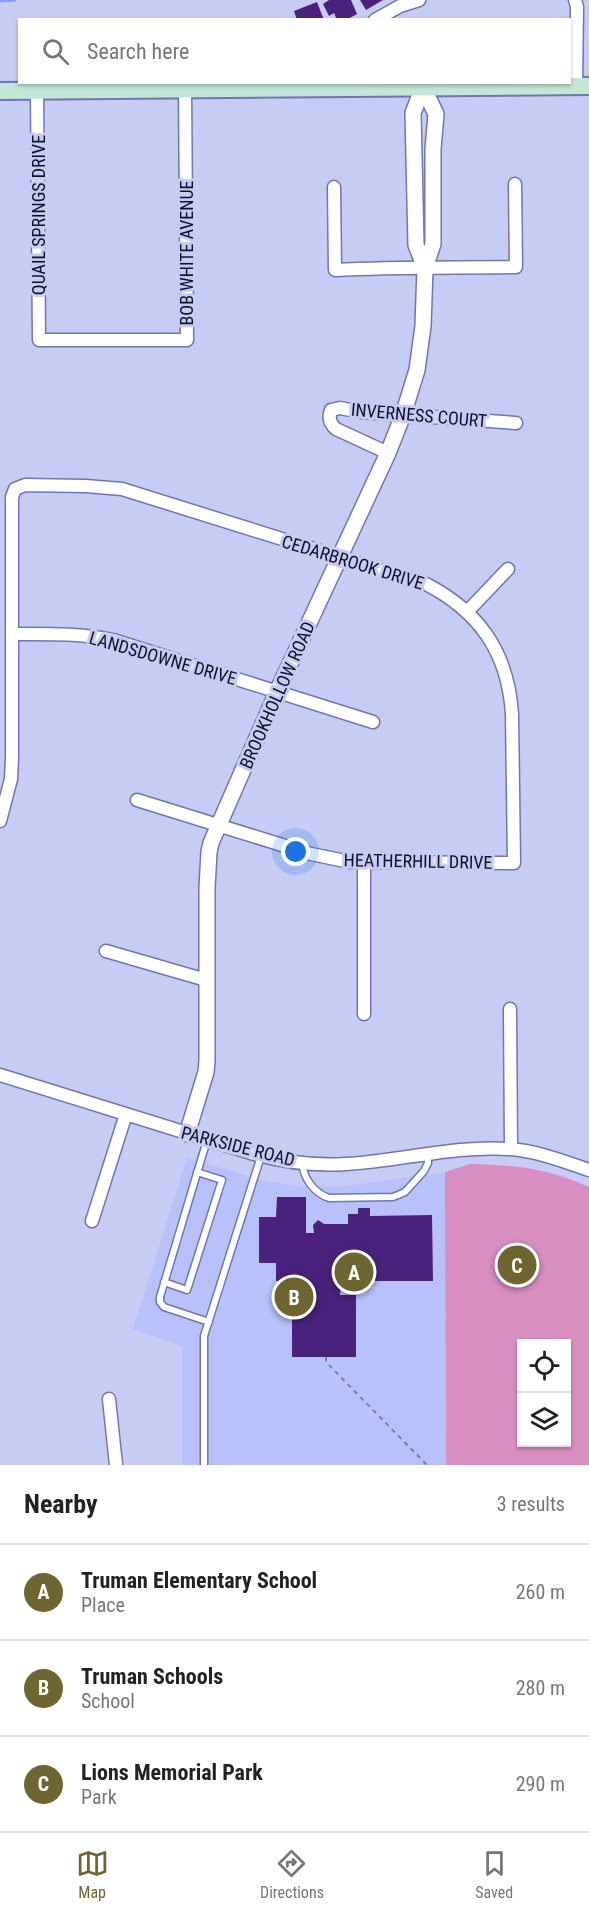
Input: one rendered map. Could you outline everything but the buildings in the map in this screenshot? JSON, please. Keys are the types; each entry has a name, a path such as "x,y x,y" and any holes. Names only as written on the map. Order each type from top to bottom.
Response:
{"main road":[{"path":"0,91 350,85 583,86"}],"street":[{"path":"379,18 400,6 419,0"},
{"path":"575,0 583,86"},
{"name":"BROOKHOLLOW ROAD","path":"423,87 413,113 416,244 425,268"},
{"name":"BROOKHOLLOW ROAD","path":"187,1134 206,1072 208,1051 206,980 209,852 277,692 388,453 417,370 425,268 433,244 433,149 436,114 423,87"},
{"name":"BOB WHITE AVENUE","path":"39,340 187,340 185,89"},
{"name":"QUAIL SPRINGS DRIVE","path":"37,90 39,340"},
{"path":"334,187 335,270 516,267 515,184"},
{"name":"INVERNESS COURT","path":"388,453 336,429 331,425 329,414 331,410 340,408 361,412 516,423"},
{"name":"CEDARBROOK DRIVE","path":"12,634 14,492 18,487 25,485 122,489 426,584 467,612 489,638 500,656 508,681 513,735 514,863"},
{"path":"467,612 508,569"},
{"path":"0,820 11,779 12,634"},
{"name":"LANDSDOWNE DRIVE","path":"12,634 92,635 113,639 373,722"},
{"name":"HEATHERHILL DRIVE","path":"137,800 328,858 364,863 514,863"},
{"path":"364,863 364,1014"},
{"path":"106,951 206,980"},
{"path":"510,1009 511,1149"},
{"name":"PARKSIDE ROAD","path":"0,1076 261,1156 302,1163 346,1164 472,1149 511,1149 551,1157 589,1170"},
{"path":"92,1221 126,1114"},
{"path":"110,1399 116,1465"}],"lane":[{"path":"207,1140 160,1302 164,1307 209,1322"},
{"path":"302,1163 303,1172 308,1180 329,1198 393,1197 405,1192 419,1177 428,1162 428,1154"},
{"path":"204,1465 204,1340 261,1156"},
{"path":"164,1282 187,1290 222,1180 197,1172"}],"path":[{"path":"326,1357 326,1362 427,1465"}],"shaded area":[{"path":"187,1158 262,1180 298,1186 346,1186 445,1172 446,1465 182,1465 182,1346 133,1329"},
{"path":"470,1164 502,1165 545,1172 589,1187 589,1465 446,1465 445,1172"}],"waterway":[{"path":"0,1 15,0"}],"place":[{"name":"Lions Memorial Park","path":"517,1265"},
{"name":"Truman Elementary School","path":"354,1272"},
{"name":"Truman Schools","path":"294,1297"}]}
